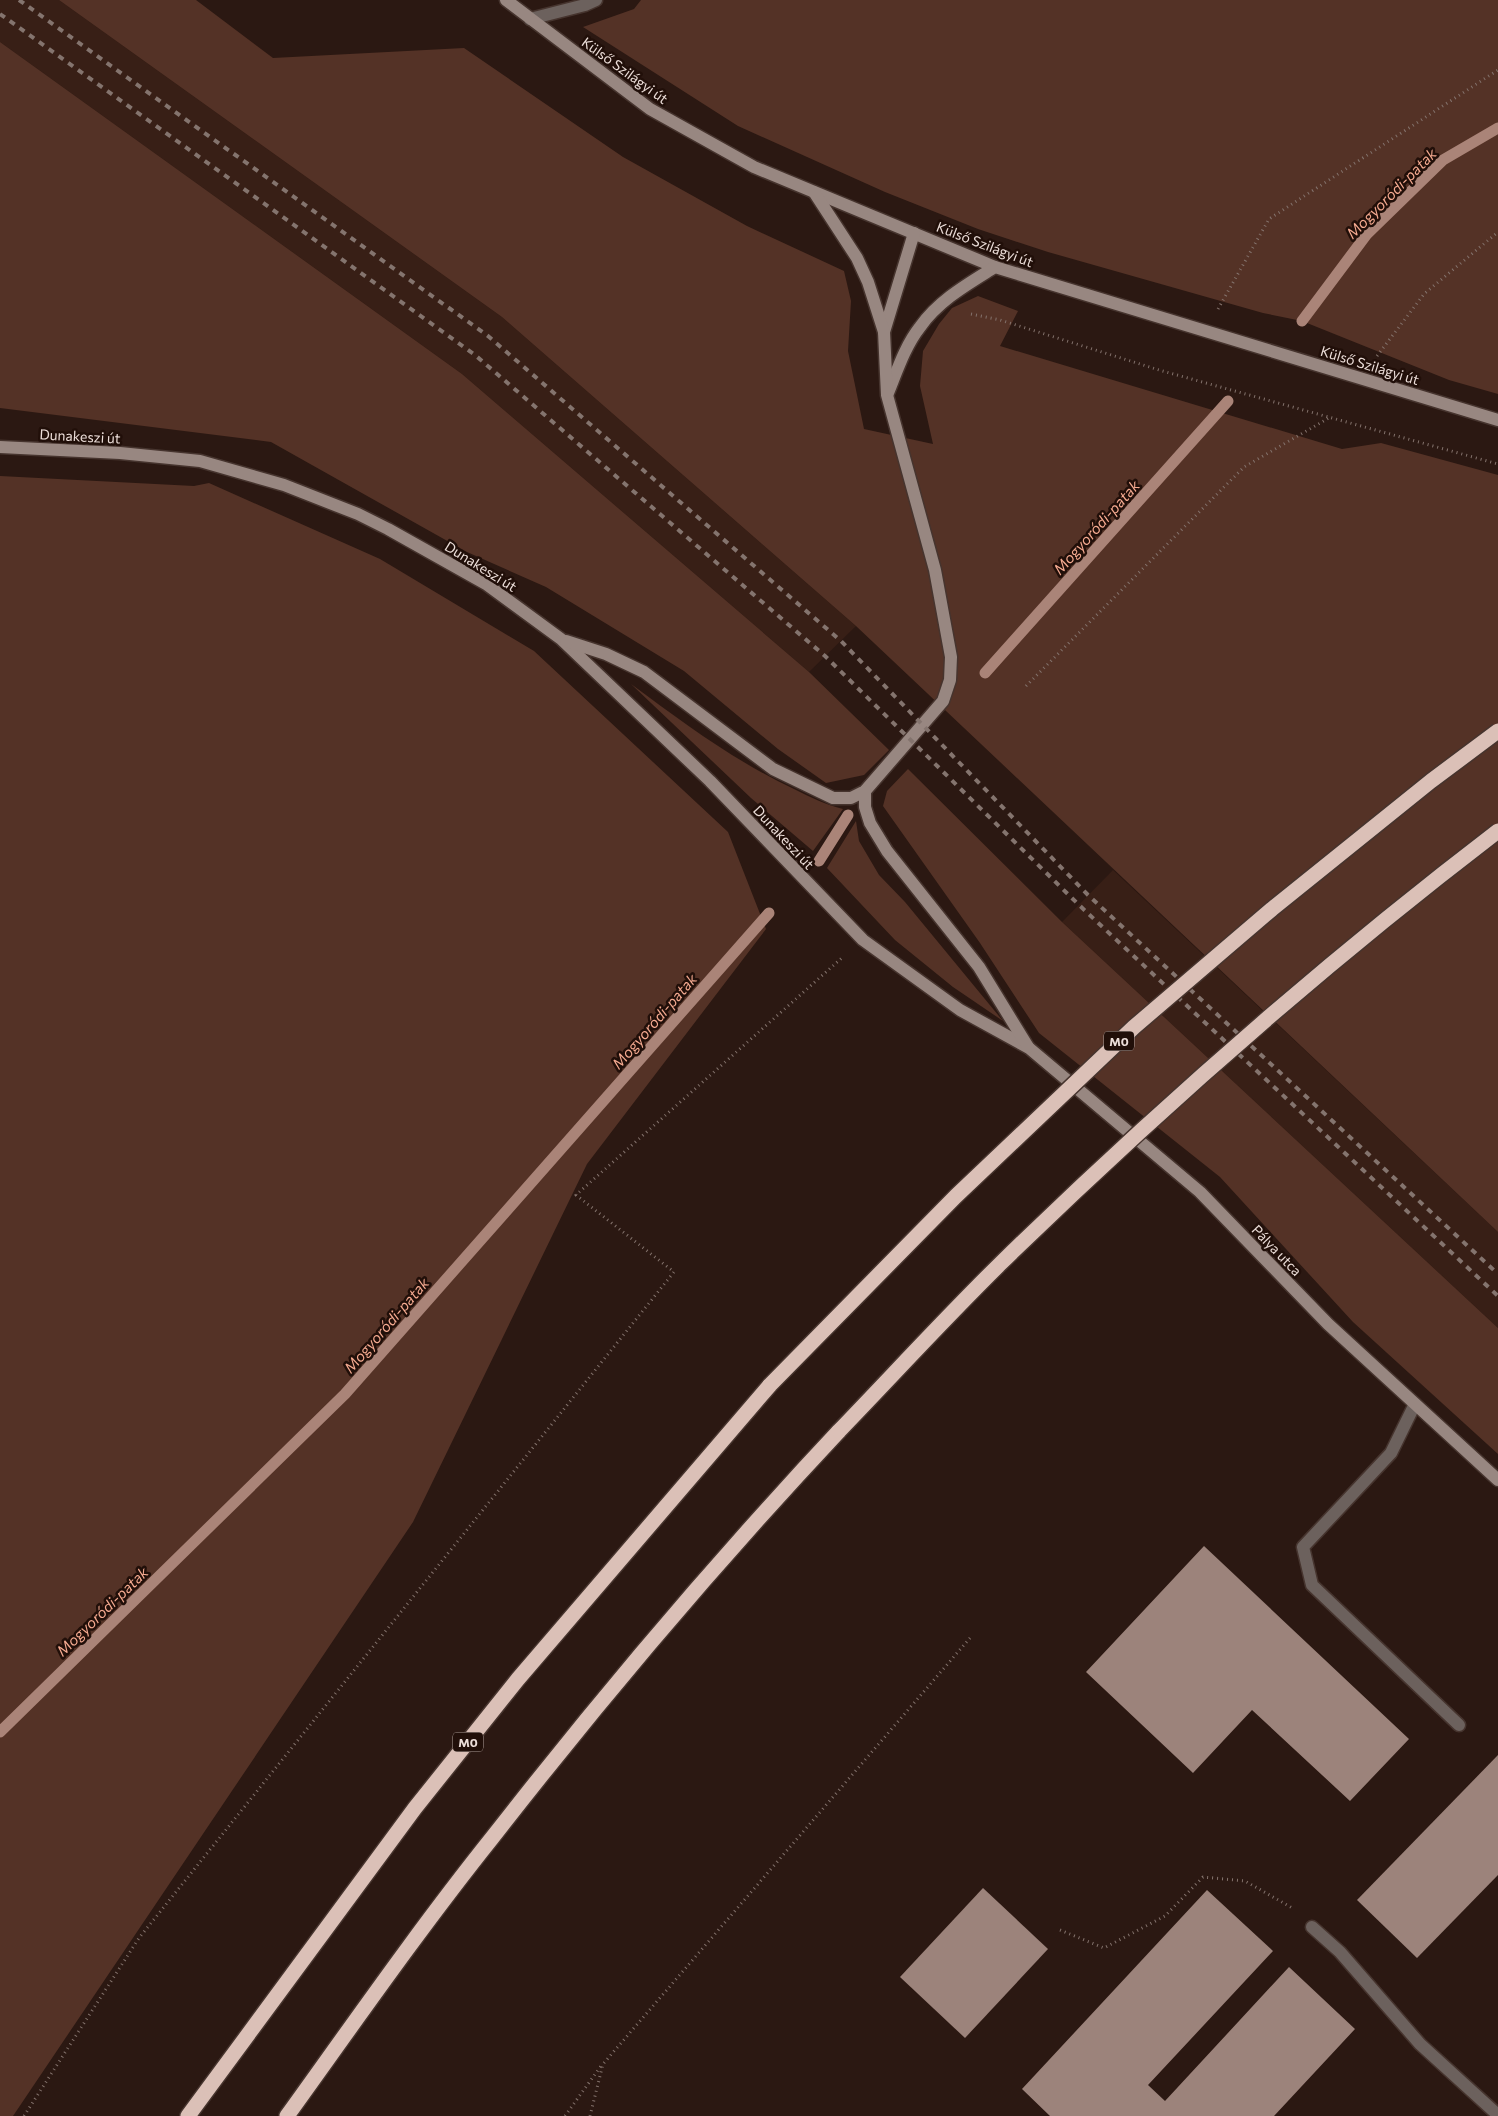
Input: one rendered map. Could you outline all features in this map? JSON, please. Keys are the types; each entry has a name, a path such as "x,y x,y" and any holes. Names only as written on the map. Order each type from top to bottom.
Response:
{"highway":[{"name":"M0","path":"188,2116 415,1808 537,1657 770,1385 956,1196 1134,1028 1272,909 1431,781 1498,731"},
{"path":"287,2116 490,1840 595,1708 770,1505 1000,1264 1188,1089 1313,980 1498,831"}],"street":[{"name":"Külső Szilágyi út","path":"506,0 650,109 754,167 995,267 1498,420"},
{"path":"561,639 606,654 644,672 772,769 833,798 851,798 865,791 943,701 950,680 951,657 935,570 887,395 884,332 868,282 857,258 814,192"},
{"path":"884,332 914,233"},
{"path":"887,395 906,350 919,327 952,294 995,267"},
{"name":"Dunakeszi út","path":"0,446 120,453 200,462 284,485 358,514 396,533 486,584 561,639 710,781 863,940 960,1010 1028,1048"},
{"path":"865,791 865,807 870,823 887,850 979,967 1028,1048"},
{"name":"Pálya utca","path":"1028,1048 1200,1192 1328,1324 1498,1480"}],"lane":[{"path":"530,19 585,5 596,0"},
{"path":"1415,1404 1391,1453 1303,1547 1312,1585 1460,1725"},
{"path":"1312,1926 1340,1952 1420,2044 1498,2115"}],"path":[{"path":"1205,331 1268,220 1498,70"},
{"path":"1361,378 1424,294 1498,232"},
{"path":"969,314 1000,320 1159,370 1498,464"},
{"path":"1026,686 1244,467 1329,418"},
{"path":"24,2116 139,1938 674,1272 576,1195 863,940"},
{"path":"565,2116 602,2064 970,1638"},
{"path":"1060,1930 1104,1948 1165,1916 1204,1877 1245,1881 1290,1906 1312,1926"},
{"path":"590,2116 602,2064"}],"shaded area":[{"path":"0,0 59,0 502,317 856,626 809,672 462,374 0,42"},
{"path":"59,0 196,0 273,58 464,48 623,157 747,226 844,271 851,301 848,351 864,429 933,444 920,386 923,351 939,324 952,308 978,296 1018,311 1000,346 1342,449 1381,443 1498,475 1498,1232 856,626 502,317"},
{"path":"641,0 1498,0 1498,394 1449,380 1302,321 1263,313 1048,252 978,229 885,192 738,126 583,27 634,9"},
{"path":"0,42 462,374 809,672 889,750 864,775 826,783 778,749 684,671 546,587 467,552 271,442 0,408"},
{"path":"0,476 194,486 209,483 380,559 534,651 728,832 766,929 587,1164 413,1522 13,2116 0,2116"},
{"path":"631,684 690,727 750,766 812,798 843,809 813,851 751,798"},
{"path":"908,769 1062,922 1498,1328 1498,1454 1353,1322 1220,1177 1039,1033 980,943 883,806 887,791"},
{"path":"856,821 859,841 879,875 905,902 1003,1021 953,987 895,940 827,868"},
{"path":"1113,870 1498,1232 1498,1328 1062,922"}],"building":[{"path":"1204,1546 1409,1739 1350,1801 1252,1710 1193,1773 1086,1672"},
{"path":"1498,1755 1498,1875 1417,1958 1357,1900"},
{"path":"983,1888 1048,1949 965,2038 900,1977"},
{"path":"1207,1890 1273,1951 1148,2085 1165,2101 1289,1967 1355,2029 1274,2116 1050,2116 1022,2089"}],"waterway":[{"name":"Mogyoródi-patak","path":"1302,321 1367,234 1443,160 1498,128"},
{"name":"Mogyoródi-patak","path":"985,673 1228,401"},
{"name":"Mogyoródi-patak","path":"819,861 848,815"},
{"name":"Mogyoródi-patak","path":"0,1732 345,1394 769,913"}],"railway":[{"path":"19,0 488,336 841,641 1088,895 1498,1274"},
{"path":"0,14 475,355 825,656 1079,905 1498,1296"}]}
